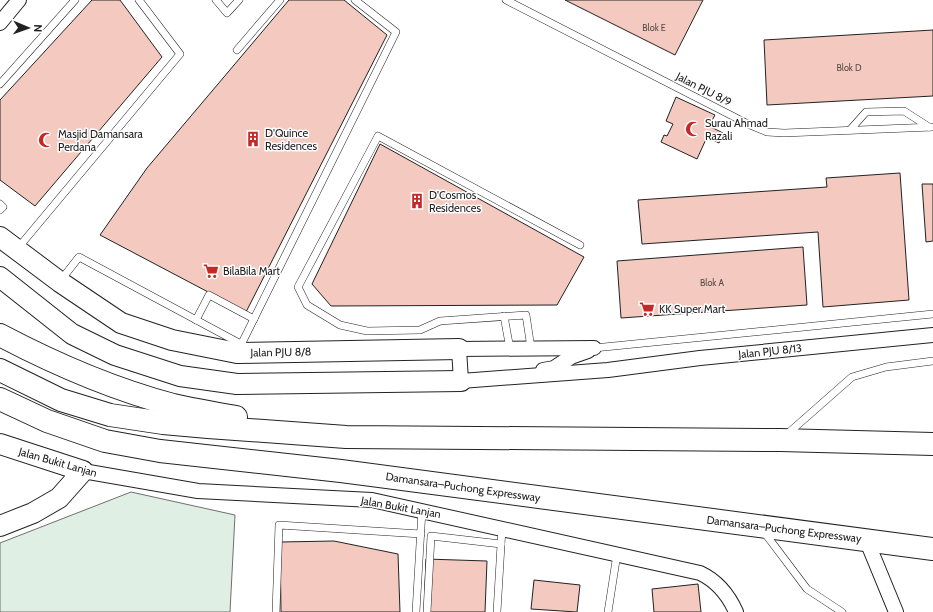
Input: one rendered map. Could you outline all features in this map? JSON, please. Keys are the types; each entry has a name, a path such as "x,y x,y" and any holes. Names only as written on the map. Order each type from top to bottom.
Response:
{"highway":[{"path":"0,335 27,350 102,382 174,405 346,438"},
{"path":"0,370 61,400 110,415 163,423 346,438 780,440 933,444"},
{"name":"Damansara–Puchong Expressway","path":"0,399 47,421 105,441 160,451 341,471 933,549"}],"street":[{"path":"0,22 19,0"},
{"name":"Jalan PJU 8/8","path":"0,237 60,282 121,323 172,340 239,348 594,348"},
{"path":"0,277 72,334 115,356 180,376 237,384 461,381 510,378 554,368 571,358 594,348"},
{"name":"Jalan PJU 8/13","path":"510,378 608,370 700,358 933,335"},
{"path":"535,348 608,370"},
{"path":"459,349 461,381"},
{"name":"Jalan Bukit Lanjan","path":"0,444 83,471 198,491 372,500 617,554 700,573 711,578 731,602 736,612"},
{"path":"0,526 33,513 59,498 83,471"},
{"path":"866,539 896,612"}],"lane":[{"path":"0,84 75,0"},
{"path":"16,250 180,54 139,0"},
{"path":"216,0 227,13 239,0"},
{"path":"237,50 280,0"},
{"path":"60,282 79,257 196,320 239,348 396,32 355,0"},
{"name":"Jalan PJU 8/9","path":"506,0 750,125 767,132 784,133 931,127"},
{"path":"850,130 866,112 904,110 931,127"},
{"path":"535,348 526,315 440,321 420,330 367,331 340,325 306,305 298,287 378,136 580,245"},
{"path":"0,204 3,207 0,210"},
{"path":"196,320 209,295 254,319"},
{"path":"594,348 933,314"},
{"path":"504,316 510,349"},
{"path":"780,440 852,377 886,367 933,361"},
{"path":"416,612 422,510"},
{"path":"276,612 279,525 421,534"},
{"path":"759,526 807,589 842,612"},
{"path":"496,612 502,528"},
{"path":"427,612 431,536 501,544"},
{"path":"608,612 617,554"}],"green space":[{"path":"131,492 235,515 230,612 0,612 0,543"}],"building":[{"name":"Masjid Damansara Perdana","path":"92,0 120,0 162,57 35,206 0,180 0,100"},
{"name":"D'Quince Residences","path":"289,0 344,0 387,35 246,312 100,235 147,168"},
{"path":"565,0 703,0 675,55"},
{"path":"933,30 933,96 767,105 764,40"},
{"name":"Surau Ahmad Razali","path":"676,97 715,115 709,126 723,133 719,143 707,137 697,159 661,142 664,135 667,136 673,124 666,121"},
{"name":"D'Cosmos Residences","path":"380,144 584,257 557,305 331,306 312,284"},
{"path":"900,173 909,300 823,307 818,232 642,244 638,200 827,187 826,178"},
{"path":"922,184 933,184 933,241 926,242"},
{"path":"803,247 807,305 621,318 617,261"},
{"path":"334,541 398,554 400,612 281,612 280,542"},
{"path":"426,559 487,561 485,612 424,612"},
{"path":"534,580 580,585 577,612 531,609"},
{"path":"698,584 701,612 654,612 652,589"}],"place":[{"name":"Surau Ahmad Razali","path":"693,129"},
{"name":"D'Quince Residences","path":"253,139"},
{"name":"Masjid Damansara Perdana","path":"46,140"},
{"name":"D'Cosmos Residences","path":"417,201"},
{"name":"BilaBila Mart","path":"211,271"},
{"name":"KK Super Mart","path":"647,309"}]}
